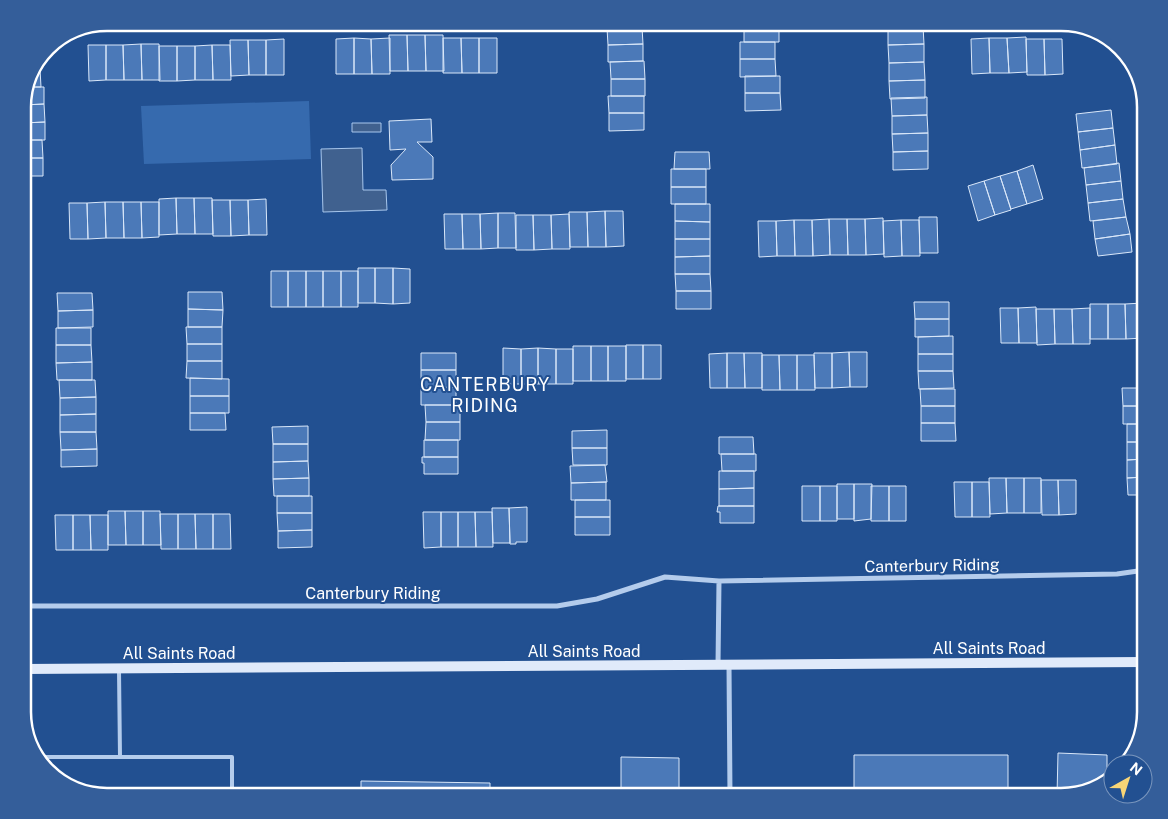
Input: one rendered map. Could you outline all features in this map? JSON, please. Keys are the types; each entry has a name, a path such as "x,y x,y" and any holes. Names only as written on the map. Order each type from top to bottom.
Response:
{"street":[{"name":"Canterbury Riding","path":"31,606 557,606 596,599 665,577 719,581 1116,574 1137,571"},
{"path":"718,665 719,581"},
{"name":"All Saints Road","path":"31,669 1137,662"},
{"path":"729,665 730,788"}],"lane":[{"path":"119,668 120,757"},
{"path":"46,757 232,757 232,788"}],"shaded area":[{"path":"309,101 311,159 144,164 141,106"},
{"path":"352,123 381,123 381,132 352,132"},
{"path":"362,148 363,190 386,190 387,210 323,212 321,149"}],"building":[{"path":"607,31 642,31 643,44 608,45"},
{"path":"744,31 779,31 779,42 744,42"},
{"path":"888,31 923,31 924,44 888,45"},
{"path":"389,35 407,35 408,71 390,71"},
{"path":"407,35 425,35 426,71 408,71"},
{"path":"425,35 443,35 444,71 426,71"},
{"path":"1026,37 1027,72 1009,73 1007,38"},
{"path":"354,38 371,39 372,74 354,74"},
{"path":"354,38 354,74 336,74 336,39"},
{"path":"390,38 390,74 372,74 371,39"},
{"path":"443,38 461,38 462,73 443,73"},
{"path":"461,38 479,38 479,73 462,73"},
{"path":"479,38 497,38 497,73 479,73"},
{"path":"989,38 990,73 972,74 971,39"},
{"path":"989,38 1007,38 1009,73 990,73"},
{"path":"284,39 284,75 266,75 266,40"},
{"path":"1026,39 1044,39 1045,75 1027,75"},
{"path":"1044,39 1062,39 1063,74 1045,75"},
{"path":"230,40 248,40 249,75 231,76"},
{"path":"248,40 266,40 266,75 249,75"},
{"path":"740,42 775,42 775,59 740,59"},
{"path":"141,44 159,44 160,80 142,80"},
{"path":"141,44 142,80 124,80 123,45"},
{"path":"643,44 643,61 608,62 608,45"},
{"path":"924,44 924,62 889,63 888,45"},
{"path":"88,45 106,45 106,80 89,81"},
{"path":"106,45 123,45 124,80 106,80"},
{"path":"212,45 230,45 231,80 213,80"},
{"path":"212,45 213,80 195,80 195,46"},
{"path":"159,46 177,46 177,81 159,81"},
{"path":"177,46 195,46 195,80 177,81"},
{"path":"740,59 775,59 776,76 740,77"},
{"path":"644,61 645,79 611,79 610,62"},
{"path":"924,62 925,80 889,81 889,63"},
{"path":"40,71 41,87 34,87"},
{"path":"745,76 780,76 780,93 745,93"},
{"path":"611,79 645,79 645,96 611,96"},
{"path":"925,80 925,98 890,99 889,81"},
{"path":"34,87 44,87 44,104 31,105"},
{"path":"745,93 780,93 781,110 745,111"},
{"path":"608,96 644,96 644,113 609,113"},
{"path":"927,97 927,115 892,116 891,98"},
{"path":"44,104 45,122 31,123 31,105"},
{"path":"1111,110 1113,128 1078,132 1076,114"},
{"path":"609,113 644,113 644,130 609,131"},
{"path":"927,115 928,133 892,134 892,116"},
{"path":"431,119 432,142 417,142 433,157 433,179 392,180 391,165 406,149 390,150 389,121"},
{"path":"45,122 45,140 31,140 31,123"},
{"path":"1113,128 1115,145 1080,150 1078,132"},
{"path":"928,133 928,151 893,152 892,134"},
{"path":"31,140 42,140 43,158 31,158"},
{"path":"1115,145 1117,164 1082,168 1080,150"},
{"path":"928,151 928,169 893,170 893,152"},
{"path":"675,152 709,152 710,169 674,169"},
{"path":"31,158 43,158 43,176 31,176"},
{"path":"1119,163 1121,181 1086,185 1084,168"},
{"path":"1033,165 1043,199 1027,204 1017,171"},
{"path":"671,169 706,169 706,187 671,187"},
{"path":"1017,171 1027,204 1011,209 1000,176"},
{"path":"1000,176 1011,210 995,215 984,181"},
{"path":"984,181 995,215 978,221 968,186"},
{"path":"1121,181 1123,199 1088,203 1086,185"},
{"path":"671,187 706,187 706,204 671,204"},
{"path":"176,198 194,198 195,234 177,234"},
{"path":"176,198 177,234 159,235 159,199"},
{"path":"194,198 212,198 213,234 195,234"},
{"path":"266,199 267,235 249,235 248,200"},
{"path":"1123,199 1126,217 1090,221 1088,203"},
{"path":"212,200 230,200 231,236 213,236"},
{"path":"230,200 248,200 249,235 231,236"},
{"path":"105,202 123,202 124,238 106,238"},
{"path":"105,202 106,238 88,239 87,203"},
{"path":"123,202 141,202 142,238 124,238"},
{"path":"141,202 159,202 159,237 142,238"},
{"path":"69,203 87,203 88,239 70,239"},
{"path":"675,204 710,204 710,222 675,221"},
{"path":"605,211 606,247 588,247 587,212"},
{"path":"605,211 623,211 624,246 606,247"},
{"path":"569,212 587,212 588,247 570,247"},
{"path":"498,213 498,248 481,249 480,214"},
{"path":"498,213 515,213 516,248 498,248"},
{"path":"444,214 462,214 463,249 445,249"},
{"path":"462,214 480,214 481,249 463,249"},
{"path":"569,214 570,249 552,249 551,215"},
{"path":"516,215 533,215 534,250 516,250"},
{"path":"533,215 551,215 552,249 534,250"},
{"path":"919,217 937,217 938,253 920,253"},
{"path":"1126,217 1130,234 1095,239 1093,221"},
{"path":"883,218 884,254 866,255 865,219"},
{"path":"829,219 847,219 848,255 830,255"},
{"path":"829,219 830,255 813,256 812,220"},
{"path":"847,219 865,219 866,255 848,255"},
{"path":"794,220 812,220 813,256 795,256"},
{"path":"794,220 795,256 777,256 776,221"},
{"path":"901,220 919,220 920,256 902,256"},
{"path":"901,220 902,256 884,257 883,221"},
{"path":"675,221 710,222 710,239 675,239"},
{"path":"758,221 776,221 777,256 759,257"},
{"path":"1130,234 1132,252 1098,256 1095,239"},
{"path":"675,239 710,239 710,256 675,257"},
{"path":"710,256 710,274 675,274 675,257"},
{"path":"358,268 375,268 375,303 358,303"},
{"path":"375,268 393,268 393,304 375,303"},
{"path":"393,268 410,269 410,303 393,304"},
{"path":"271,271 288,271 288,307 271,307"},
{"path":"288,271 306,271 306,307 288,307"},
{"path":"306,271 323,271 323,307 306,307"},
{"path":"323,271 341,271 341,307 323,307"},
{"path":"341,271 358,271 358,307 341,307"},
{"path":"675,274 710,274 711,291 676,291"},
{"path":"676,291 711,291 711,309 676,309"},
{"path":"188,292 222,292 223,310 188,309"},
{"path":"57,293 92,293 93,310 58,311"},
{"path":"914,302 949,302 949,319 915,319"},
{"path":"1137,303 1137,338 1126,339 1125,304"},
{"path":"1090,304 1108,304 1108,339 1090,339"},
{"path":"1108,304 1125,304 1126,339 1108,339"},
{"path":"1036,307 1037,343 1019,343 1018,308"},
{"path":"1000,308 1018,308 1019,343 1001,343"},
{"path":"1090,308 1090,344 1073,344 1072,309"},
{"path":"188,309 223,310 222,327 188,327"},
{"path":"1036,309 1054,309 1055,344 1037,345"},
{"path":"1054,309 1072,309 1073,344 1055,344"},
{"path":"93,310 93,327 58,328 58,311"},
{"path":"915,319 949,319 949,336 915,337"},
{"path":"186,327 222,327 222,344 187,344"},
{"path":"56,328 91,328 91,345 56,345"},
{"path":"953,336 953,354 918,354 918,337"},
{"path":"187,344 222,344 222,361 187,361"},
{"path":"56,345 91,345 92,362 56,363"},
{"path":"626,345 643,345 643,379 626,379"},
{"path":"643,345 661,345 661,379 643,379"},
{"path":"573,346 591,346 591,381 573,381"},
{"path":"591,346 608,346 608,381 591,381"},
{"path":"608,346 626,346 626,381 608,381"},
{"path":"503,348 521,349 521,384 503,384"},
{"path":"538,348 538,384 521,384 521,349"},
{"path":"538,348 556,349 556,384 538,384"},
{"path":"556,349 573,349 573,384 556,384"},
{"path":"849,352 867,352 867,387 850,387"},
{"path":"849,352 850,387 832,388 832,353"},
{"path":"421,353 456,353 456,370 421,370"},
{"path":"727,353 744,353 745,388 727,388"},
{"path":"727,353 727,388 710,388 709,354"},
{"path":"744,353 762,353 762,388 745,388"},
{"path":"814,353 832,353 832,388 815,388"},
{"path":"918,354 953,354 953,371 918,371"},
{"path":"762,355 779,355 780,390 762,390"},
{"path":"779,355 797,355 797,390 780,390"},
{"path":"797,355 814,355 815,390 797,390"},
{"path":"187,361 222,361 222,379 186,378"},
{"path":"92,362 92,380 57,380 56,363"},
{"path":"421,370 456,370 456,387 421,388"},
{"path":"918,371 953,371 954,388 919,389"},
{"path":"190,378 229,379 229,396 190,396"},
{"path":"59,380 95,380 96,397 60,398"},
{"path":"456,387 456,405 421,405 421,388"},
{"path":"1122,388 1137,388 1137,406 1123,406"},
{"path":"920,389 955,389 955,406 921,406"},
{"path":"190,396 229,396 229,413 190,413"},
{"path":"96,397 96,414 60,415 60,398"},
{"path":"425,405 460,405 460,422 426,422"},
{"path":"921,406 955,406 955,423 921,423"},
{"path":"1123,406 1137,406 1137,424 1123,424"},
{"path":"190,413 225,413 226,430 190,430"},
{"path":"96,414 96,432 60,432 60,415"},
{"path":"426,422 460,422 460,440 425,440"},
{"path":"921,423 955,423 956,441 921,441"},
{"path":"1127,424 1137,424 1137,442 1127,442"},
{"path":"308,426 308,444 273,444 272,427"},
{"path":"607,430 607,448 572,448 572,431"},
{"path":"60,432 96,432 97,449 61,450"},
{"path":"719,437 753,437 754,454 719,454"},
{"path":"424,440 458,440 458,457 424,457"},
{"path":"1127,442 1137,442 1137,459 1127,460"},
{"path":"273,444 308,444 308,461 273,462"},
{"path":"572,448 607,448 607,465 573,465"},
{"path":"97,449 97,466 61,467 61,450"},
{"path":"721,454 756,454 756,471 722,471"},
{"path":"422,457 458,457 458,474 424,474"},
{"path":"1137,459 1137,477 1127,478 1127,460"},
{"path":"308,461 309,478 273,479 273,462"},
{"path":"605,465 607,482 571,483 570,466"},
{"path":"719,471 754,471 754,488 719,489"},
{"path":"1137,477 1137,495 1128,495 1127,478"},
{"path":"309,478 309,496 274,496 273,479"},
{"path":"989,478 1006,478 1007,513 990,514"},
{"path":"1006,478 1024,478 1024,513 1007,513"},
{"path":"1024,478 1041,478 1041,513 1024,513"},
{"path":"1041,480 1058,480 1059,515 1042,515"},
{"path":"1058,480 1076,480 1076,514 1059,515"},
{"path":"606,482 606,500 571,500 571,483"},
{"path":"954,482 972,482 972,517 955,517"},
{"path":"972,482 989,482 990,517 972,517"},
{"path":"837,484 854,484 854,519 837,519"},
{"path":"854,484 872,484 871,519 854,521"},
{"path":"802,486 820,486 820,521 802,521"},
{"path":"820,486 837,486 837,521 820,521"},
{"path":"871,486 889,486 889,521 871,521"},
{"path":"889,486 906,486 906,521 889,521"},
{"path":"754,488 754,506 719,506 719,489"},
{"path":"277,496 312,496 312,513 277,513"},
{"path":"575,500 610,500 610,517 575,517"},
{"path":"718,506 754,506 754,523 720,523 720,512 717,512"},
{"path":"527,507 527,542 510,544 509,508"},
{"path":"492,508 509,508 510,543 493,543"},
{"path":"108,511 125,511 126,545 108,545"},
{"path":"125,511 143,511 143,545 126,545"},
{"path":"143,511 160,511 161,545 143,545"},
{"path":"423,512 441,512 441,547 424,548"},
{"path":"441,512 458,512 458,547 441,547"},
{"path":"458,512 475,512 476,547 458,547"},
{"path":"475,512 492,512 493,547 476,547"},
{"path":"277,513 312,513 312,530 278,531"},
{"path":"160,514 178,514 178,549 161,549"},
{"path":"178,514 195,514 196,549 178,549"},
{"path":"195,514 213,514 213,549 196,549"},
{"path":"213,514 230,514 231,549 213,549"},
{"path":"55,515 73,515 73,550 56,550"},
{"path":"73,515 90,515 91,550 73,550"},
{"path":"90,515 108,515 108,550 91,550"},
{"path":"575,517 610,517 610,535 575,535"},
{"path":"312,530 312,547 278,548 278,531"},
{"path":"1058,753 1103,755 1103,775 1085,784 1057,788"},
{"path":"854,755 1008,755 1008,788 854,788"},
{"path":"621,757 679,758 679,788 621,788"},
{"path":"361,781 490,783 490,788 361,788"}],"district":[{"name":"CANTERBURY RIDING","path":"485,395"}]}
